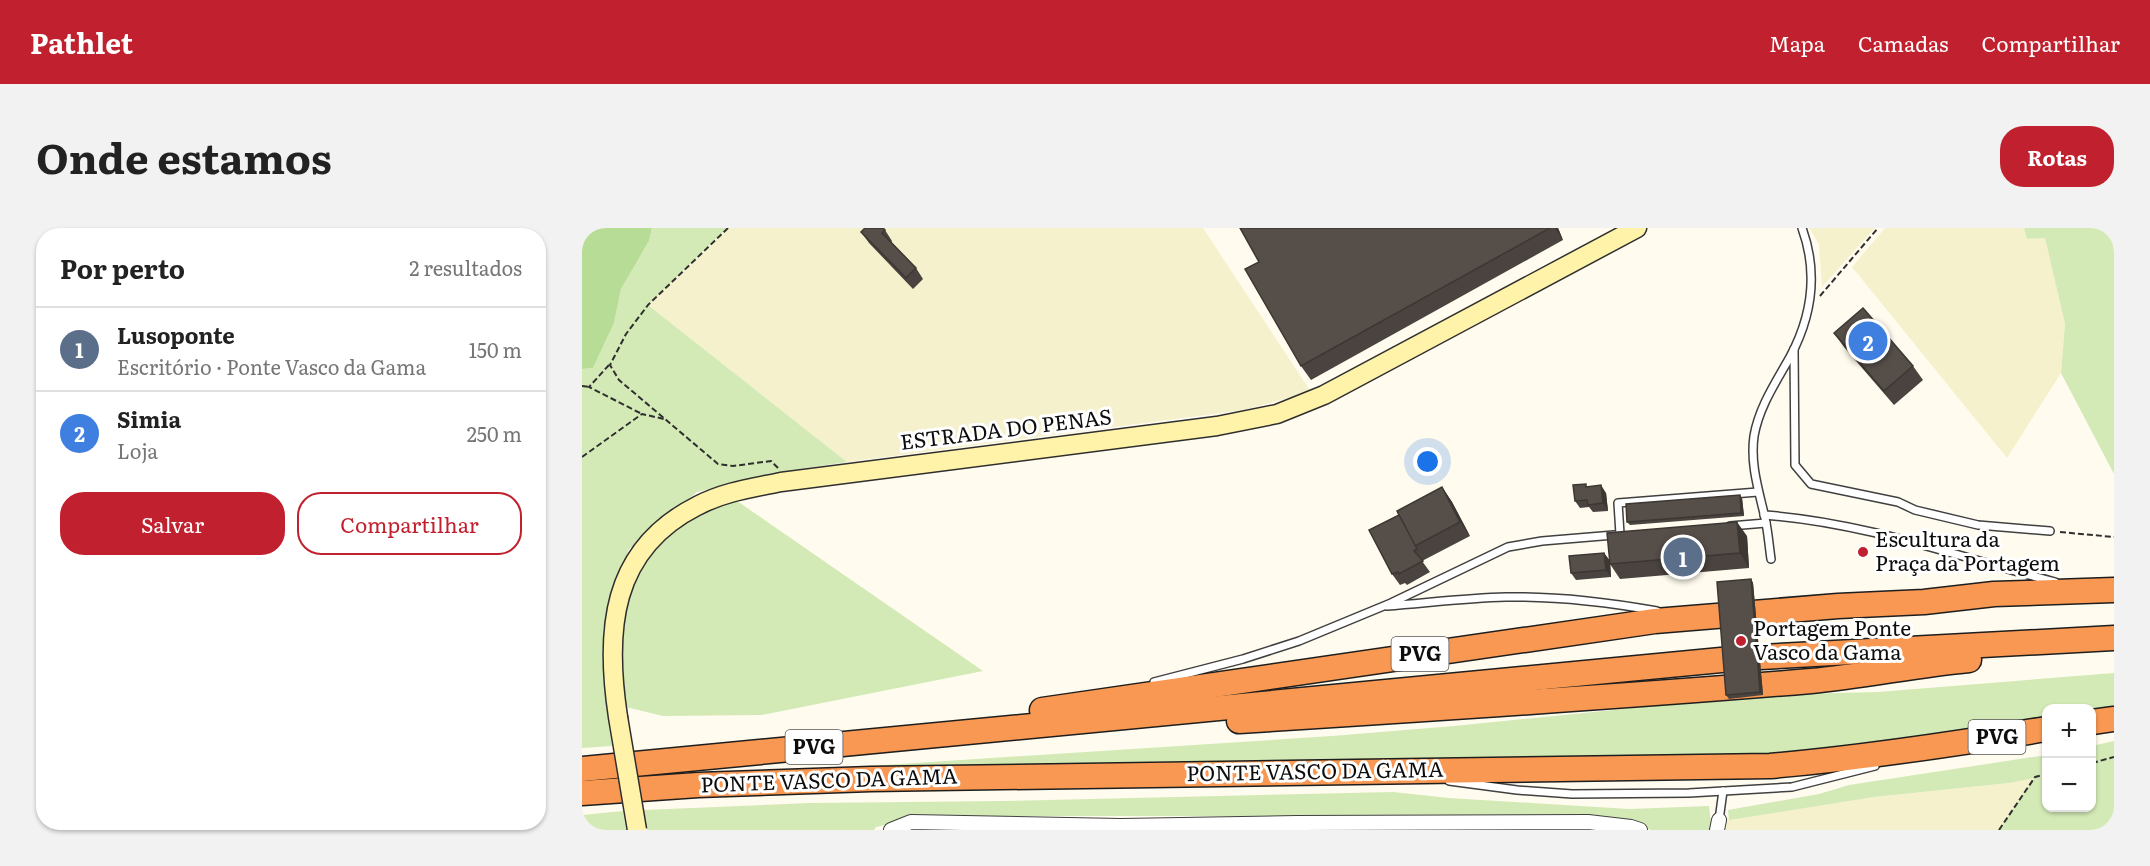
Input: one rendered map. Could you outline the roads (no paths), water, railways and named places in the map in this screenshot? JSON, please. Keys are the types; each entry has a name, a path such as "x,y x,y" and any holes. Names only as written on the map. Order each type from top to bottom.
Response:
{"highway":[{"name":"PONTE VASCO DA GAMA","path":"731,756 1600,627 1695,617 1924,602 1994,594 2114,590"},
{"name":"PONTE VASCO DA GAMA","path":"582,769 1742,658 2114,638"},
{"name":"PONTE VASCO DA GAMA","path":"731,756 1661,693 1869,675 1967,660 2114,650"},
{"path":"2096,721 2114,718"},
{"name":"PONTE VASCO DA GAMA","path":"582,793 698,785 871,779 1770,766 1822,762 1948,746 2042,730"}],"street":[{"name":"ESTRADA DO PENAS","path":"637,830 612,676 611,645 614,616 620,591 631,568 645,547 678,516 698,505 743,490 781,483 1217,426 1277,414 1324,395 1637,228"},
{"path":"891,830 911,822 1121,826 1588,822 1640,830"}],"lane":[{"path":"1771,559 1766,523 1758,492 1753,448 1762,407 1794,349 1807,312 1812,271 1802,228"},
{"path":"1794,349 1796,465 1811,484 1898,502 1915,510 1978,525 2050,531"},
{"path":"1620,534 1618,503 1758,492"},
{"path":"1764,515 1813,519 1849,526 2086,591"},
{"path":"1721,526 1766,523"},
{"path":"1141,686 1272,650 1323,631 1390,603 1508,547 1542,541 1631,533"},
{"path":"1386,593 1390,603"},
{"path":"1380,607 1533,597 1607,602 1695,617"},
{"path":"1040,710 1119,691"},
{"path":"1896,760 1948,746"},
{"path":"1393,771 1481,786 1572,794 1723,791 1802,786 1885,763"},
{"path":"1718,825 1723,791"}],"place":[{"name":"Simia","path":"1868,341"},
{"name":"Escultura da Praça da Portagem","path":"1863,552"},
{"name":"Lusoponte","path":"1683,557"},
{"name":"Portagem Ponte Vasco da Gama","path":"1741,641"}]}
